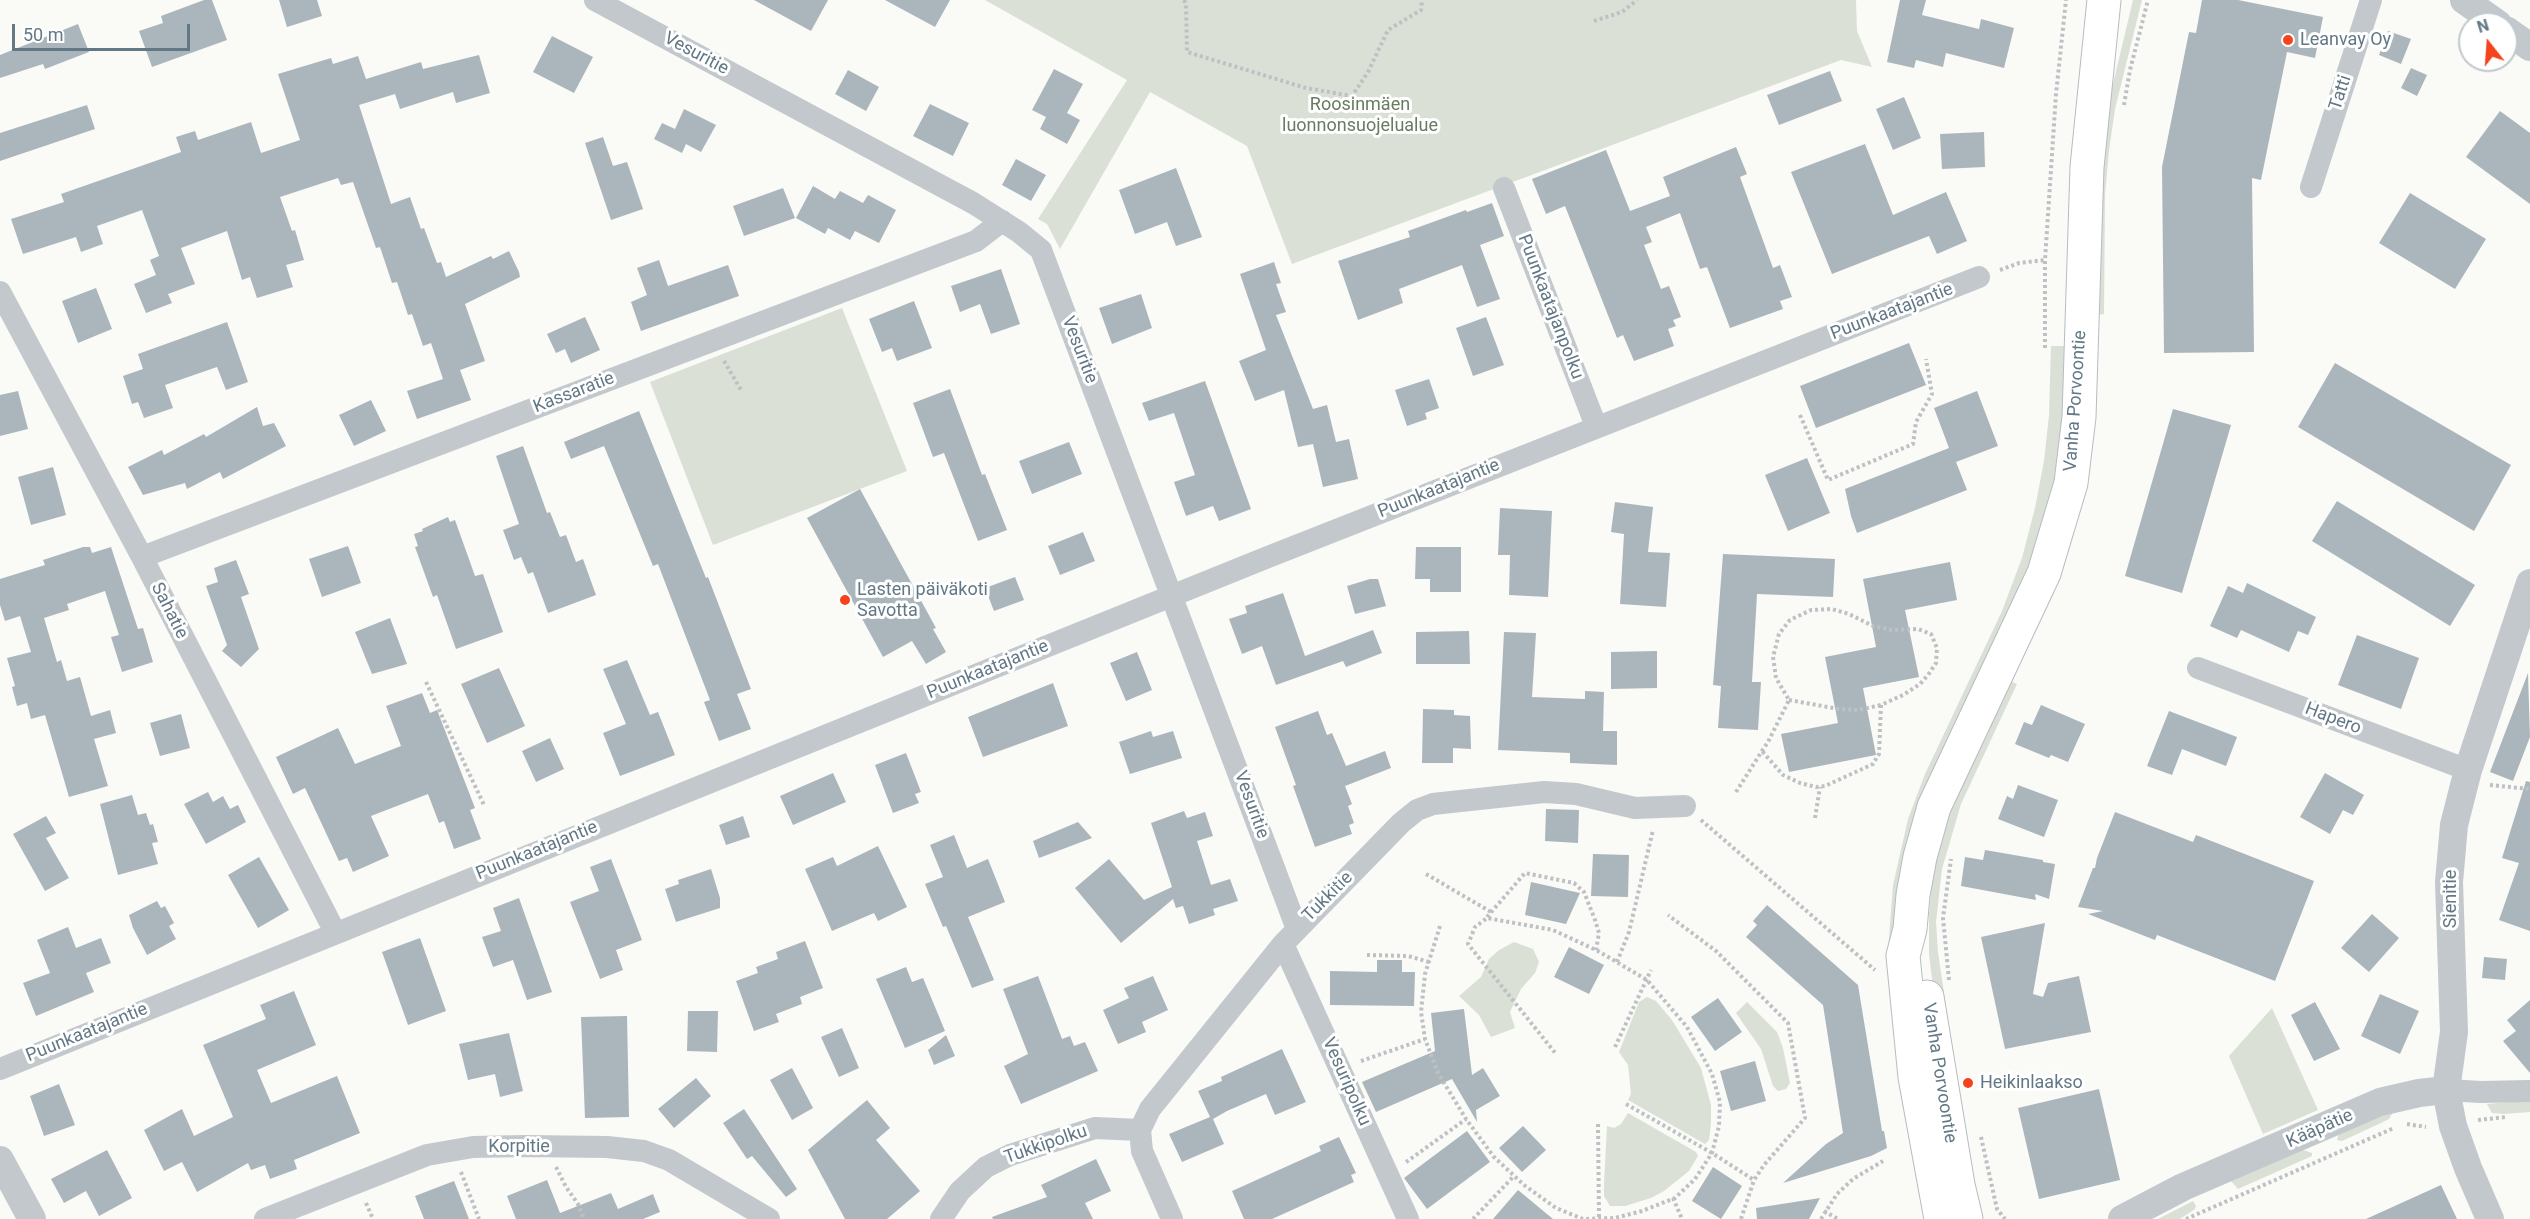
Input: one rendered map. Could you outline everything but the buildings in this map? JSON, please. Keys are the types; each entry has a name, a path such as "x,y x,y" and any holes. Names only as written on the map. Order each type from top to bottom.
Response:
{"main road":[{"name":"Vanha Porvoontie","path":"1941,1219 1915,1077 1903,957 1910,929 1920,856 1934,807 2044,573 2071,483 2079,417 2087,167 2104,0"},
{"name":"Vanha Porvoontie","path":"2099,59 2125,0"},
{"name":"Vanha Porvoontie","path":"1910,929 1921,956 1958,1185 1966,1219"}],"street":[{"name":"Vesuritie","path":"595,0 973,203 1019,232 1041,250 1173,595 1290,937"},
{"name":"Tatti","path":"2311,187 2371,0"},
{"path":"2464,0 2481,12"},
{"name":"Puunkaatajanpolku","path":"1504,188 1596,426"},
{"name":"Kassaratie","path":"142,557 975,242 1002,222"},
{"name":"Puunkaatajantie","path":"0,1069 1173,595 1596,426 1979,278"},
{"name":"Sahatie","path":"0,292 142,557 336,932"},
{"name":"Sienitie","path":"2490,1219 2453,1126 2446,1090 2454,1032 2449,882 2454,825 2476,777 2530,583"},
{"name":"Hapero","path":"2198,668 2476,777"},
{"name":"Tukkitie","path":"1140,1130 1150,1108 1290,937 1401,823 1417,810 1425,807 1544,792 1575,794 1635,808 1685,806"},
{"name":"Vesuripolku","path":"1290,937 1340,1068 1408,1219"},
{"name":"Kääpätie","path":"2122,1219 2183,1187 2380,1102 2419,1093 2446,1090 2530,1091"},
{"name":"Tukkipolku","path":"941,1219 960,1191 986,1167 1010,1155 1095,1128 1140,1130"},
{"path":"1140,1130 1142,1151 1172,1219"},
{"name":"Korpitie","path":"265,1219 427,1155 473,1147 607,1147 644,1151 669,1160 769,1219"},
{"path":"0,1160 32,1219"}],"path":[{"path":"1184,0 1186,4 1186,52 1306,88 1352,96 1368,72 1388,30 1421,10 1422,0"},
{"path":"1594,21 1623,12 1637,0"},
{"path":"2045,348 2045,260 2056,94 2066,0"},
{"path":"1979,278 2019,263 2045,260"},
{"path":"707,343 721,356 741,390"},
{"path":"1800,416 1828,480 1913,444 1916,422 1932,394 1926,359"},
{"path":"1832,609 1849,614 1873,626 1892,630 1918,629 1930,634 1937,648 1936,663 1920,684 1881,705 1858,710 1839,709 1790,700 1776,678 1773,657 1779,634 1790,620 1811,610 1832,609"},
{"path":"426,682 484,805"},
{"path":"1736,792 1762,752 1790,700"},
{"path":"1762,752 1783,775 1800,783 1820,786 1874,764 1879,754 1881,705"},
{"path":"2476,777 2499,787 2530,789"},
{"path":"1815,818 1820,786"},
{"path":"1685,806 1878,972"},
{"path":"1617,962 1629,932 1659,807"},
{"path":"1556,1054 1468,944 1475,927 1487,918 1525,873 1574,883 1584,892 1599,933 1596,950"},
{"path":"1426,874 1491,912"},
{"path":"1668,915 1716,951 1788,1023 1805,1118 1764,1165 1754,1180 1741,1219"},
{"path":"1440,926 1429,962 1421,1012 1425,1039 1438,1072 1466,1119 1494,1157 1524,1185 1556,1208 1583,1219 1615,1218 1642,1211 1673,1198 1695,1179 1712,1154 1719,1126 1720,1102 1713,1074 1687,1028 1647,980 1596,950 1553,930 1487,918"},
{"path":"1367,955 1408,956 1429,962"},
{"path":"1615,1047 1651,970"},
{"path":"1340,1068 1425,1039"},
{"path":"1626,1104 1754,1180"},
{"path":"2186,1219 2389,1129 2407,1124 2433,1128 2453,1126 2482,1119 2517,1116"},
{"path":"1388,1175 1466,1119"},
{"path":"1598,1124 1599,1218"},
{"path":"548,1147 566,1188 578,1204 584,1219"},
{"path":"452,1150 479,1219"},
{"path":"1821,1219 1837,1194 1853,1179 1883,1161"},
{"path":"1473,1219 1514,1176"},
{"path":"1673,1198 1682,1219"},
{"path":"366,1203 373,1219"},
{"path":"1824,1211 1838,1219"}],"green space":[{"name":"Roosinmäen luonnonsuojelualue","path":"985,0 1856,0 1857,31 1872,67 1841,60 1292,264 1247,146 1150,92 1060,249 1047,224 1038,219 1127,80"},
{"path":"2133,0 2142,0 2115,109 2105,195 2104,314 2096,315 2099,189 2111,92"},
{"path":"842,308 907,471 713,545 650,382"},
{"path":"2051,346 2064,346 2063,416 2051,501 2031,563 1916,816 1925,1207 1892,1017 1888,950 1893,885 1908,819 1925,774 2002,611 2022,558 2044,461 2049,415"},
{"path":"2010,681 2017,684 1961,804 1942,869 1936,922 1947,1013 1945,1016 1933,987 1929,954 1929,914 1933,874 1941,836 1952,801"},
{"path":"1514,942 1533,949 1539,962 1535,973 1521,989 1510,1012 1515,1028 1491,1037 1479,1015 1459,996 1481,977 1489,959 1499,950"},
{"path":"1647,997 1656,1001 1672,1020 1701,1068 1711,1105 1709,1140 1705,1144 1628,1100 1631,1094 1628,1065 1619,1052 1639,1002"},
{"path":"1747,1002 1777,1032 1783,1048 1790,1083 1786,1089 1778,1091 1773,1086 1761,1049 1736,1013"},
{"path":"2272,1008 2318,1110 2263,1134 2229,1056"},
{"path":"2530,1100 2530,1112 2492,1113 2487,1104"},
{"path":"2393,1112 2389,1119 2342,1141 2337,1140 2339,1133"},
{"path":"1628,1113 1696,1152 1698,1156 1689,1171 1664,1191 1651,1198 1625,1206 1610,1206 1604,1196 1607,1126 1614,1128 1621,1124"},
{"path":"2303,1150 2312,1153 2312,1156 2238,1189 2231,1181"},
{"path":"2193,1201 2195,1209 2180,1219 2158,1219"}],"place":[{"name":"Leanvay Oy","path":"2288,40"},
{"name":"Lasten päiväkoti Savotta","path":"845,600"},
{"name":"Heikinlaakso","path":"1968,1083"}]}
